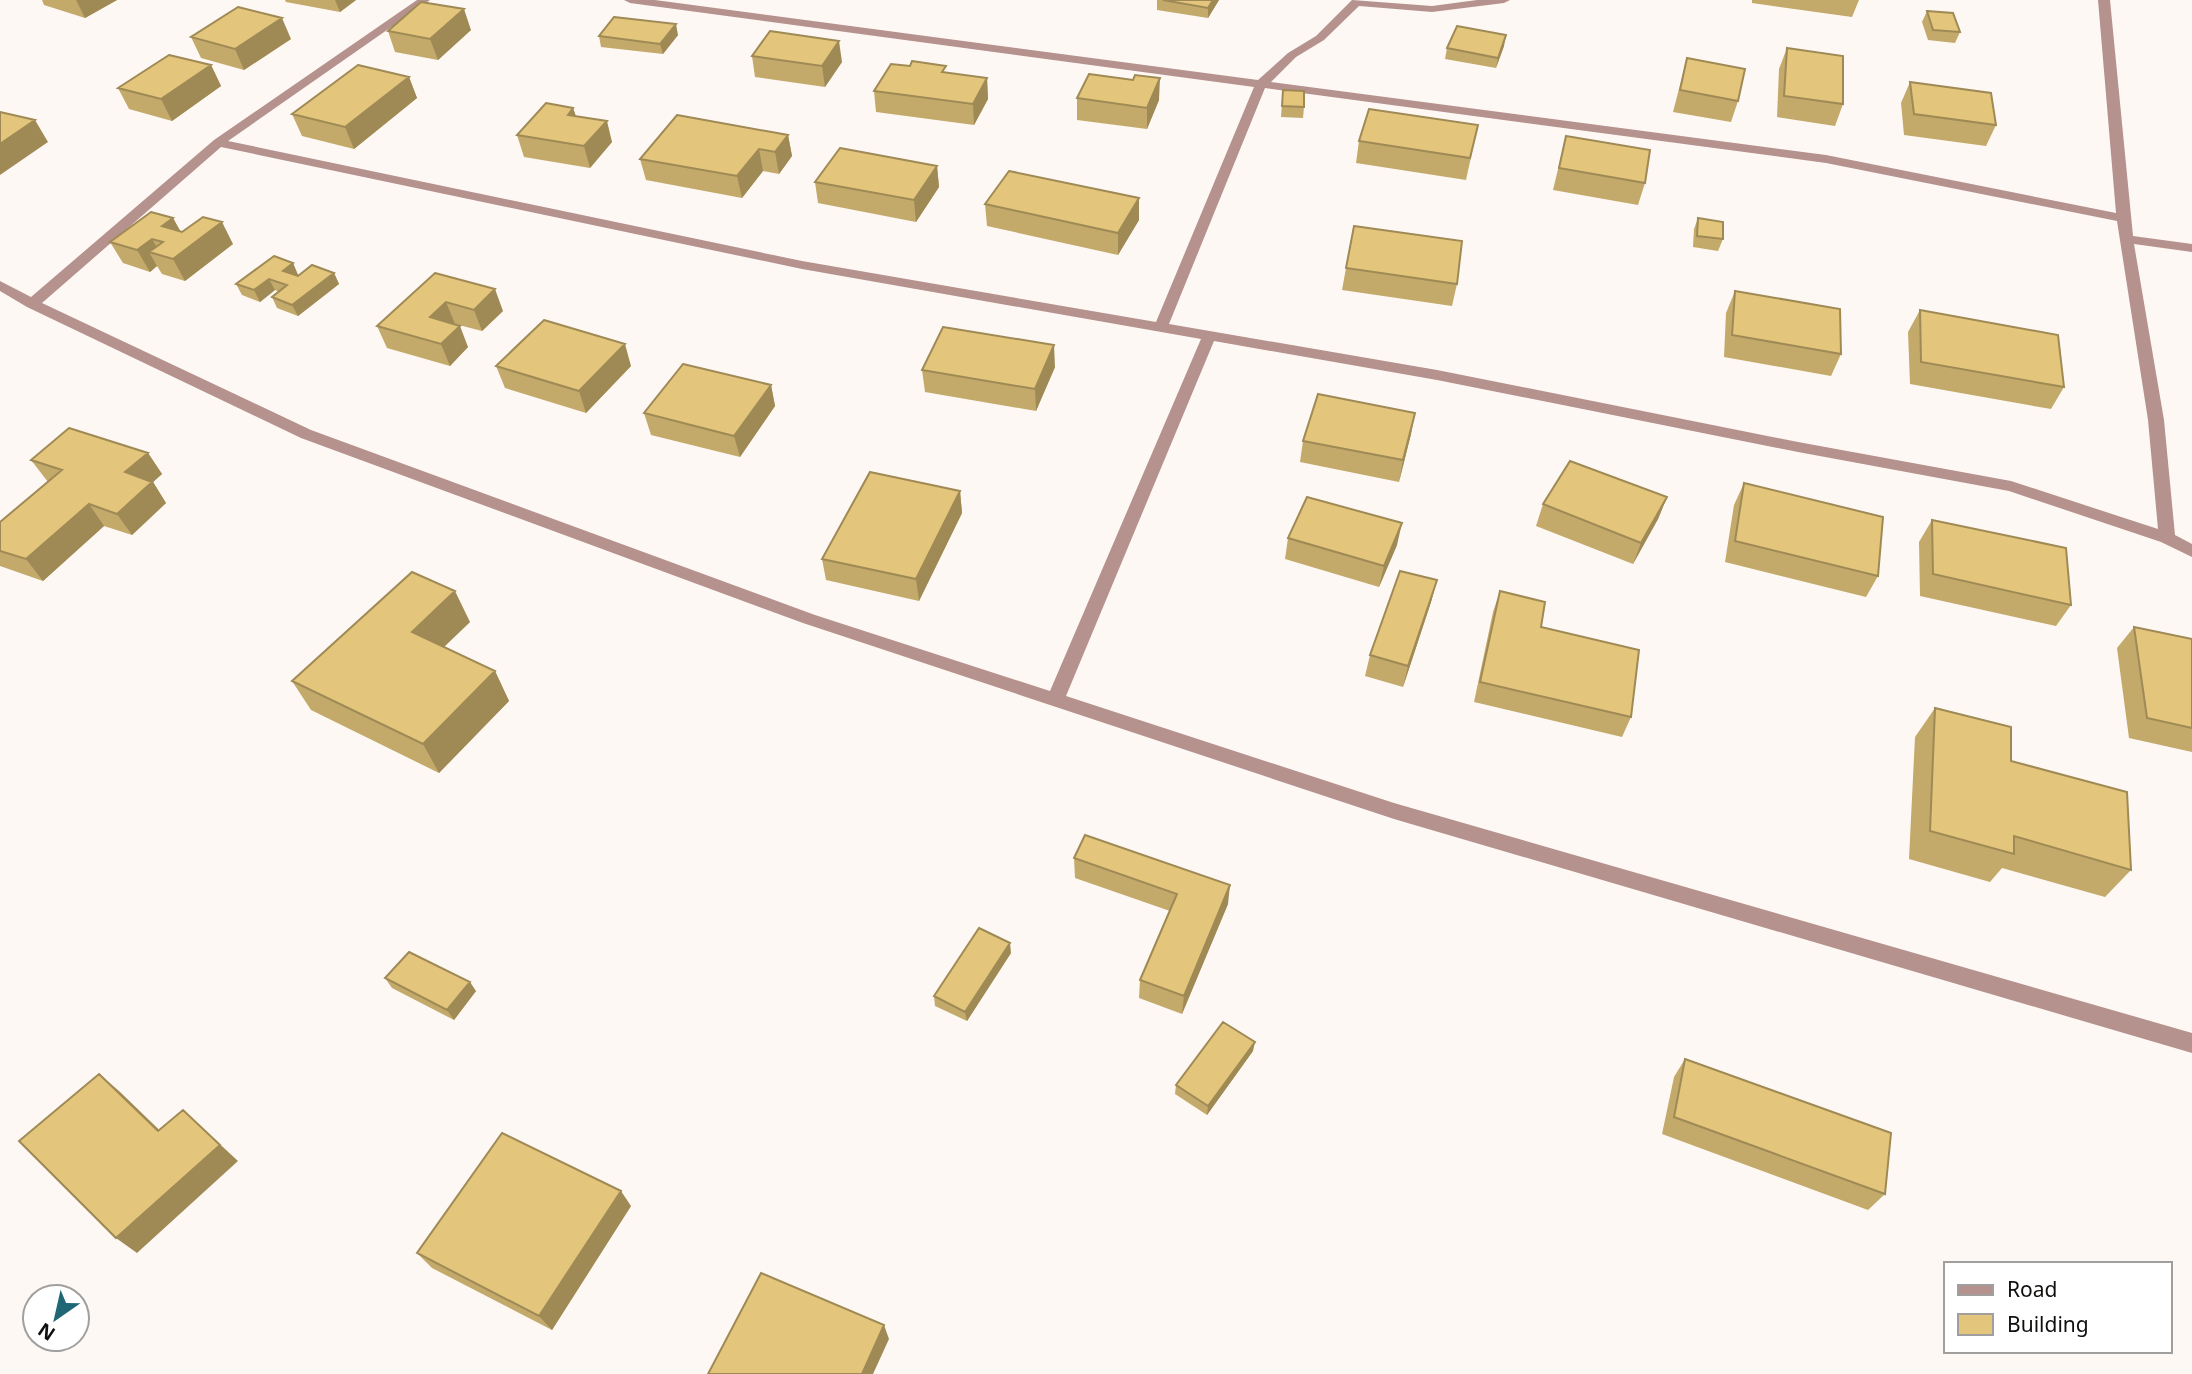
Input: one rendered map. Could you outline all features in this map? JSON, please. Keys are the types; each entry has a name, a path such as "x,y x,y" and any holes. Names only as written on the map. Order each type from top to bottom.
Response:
{"street":[{"path":"32,304 218,143 424,0"},
{"path":"630,0 1826,159 2123,218"},
{"path":"1160,329 1261,85 1292,55 1320,38 1352,1 1434,4 1504,0"},
{"path":"2104,0 2123,218 2156,420 2167,538"},
{"path":"218,143 802,265 1437,375 1798,447 2011,486 2167,538 2192,551"},
{"path":"2126,239 2192,248"},
{"path":"0,285 32,304 306,433 809,619 1394,811 2192,1043"},
{"path":"1055,701 1209,337"}],"building":[{"path":"1163,0 1213,0 1208,8"},
{"path":"421,2 464,9 430,39 388,31"},
{"path":"238,7 282,18 235,49 191,37"},
{"path":"1927,11 1953,13 1960,32 1933,30"},
{"path":"614,17 676,24 660,44 599,36"},
{"path":"1457,26 1506,35 1498,58 1447,48"},
{"path":"770,31 839,41 822,66 752,56"},
{"path":"1787,48 1843,56 1843,104 1784,96"},
{"path":"169,55 211,65 161,99 118,88"},
{"path":"1687,58 1745,69 1738,101 1680,90"},
{"path":"912,61 946,66 942,72 987,78 973,104 874,91 891,64 910,66"},
{"path":"358,65 409,77 345,127 292,114"},
{"path":"1089,74 1133,80 1135,75 1160,78 1147,108 1077,98"},
{"path":"1910,82 1991,93 1996,125 1914,114"},
{"path":"1283,90 1304,91 1304,107 1282,106"},
{"path":"546,103 573,108 568,115 607,121 584,146 517,135"},
{"path":"1369,109 1478,125 1470,158 1359,141"},
{"path":"0,112 35,120 0,144"},
{"path":"677,115 788,135 775,152 759,149 737,176 640,159"},
{"path":"1566,136 1650,150 1645,183 1559,168"},
{"path":"840,148 937,166 914,200 815,182"},
{"path":"1009,171 1139,198 1118,233 985,204"},
{"path":"151,212 173,218 162,226 182,232 203,217 222,222 173,259 149,252 163,242 152,239 137,250 110,242"},
{"path":"1698,218 1723,222 1723,239 1697,236"},
{"path":"1354,226 1462,241 1457,284 1346,268"},
{"path":"274,256 293,263 283,271 298,276 312,265 334,273 292,305 272,297 287,285 269,279 254,290 236,284"},
{"path":"435,273 495,289 474,310 446,302 430,317 460,326 441,344 377,326"},
{"path":"1735,291 1840,309 1841,354 1732,335"},
{"path":"1920,310 2058,335 2064,387 1921,362"},
{"path":"544,320 625,344 579,391 496,366"},
{"path":"943,327 1054,345 1035,389 922,370"},
{"path":"683,364 771,385 734,436 644,413"},
{"path":"1318,394 1415,413 1403,460 1303,441"},
{"path":"69,428 148,453 125,472 152,482 117,514 89,504 26,559 0,551 0,522 62,470 31,460"},
{"path":"1570,461 1667,497 1641,543 1543,504"},
{"path":"870,472 960,491 916,579 822,559"},
{"path":"1744,483 1883,517 1878,576 1735,541"},
{"path":"1307,497 1402,523 1384,566 1288,538"},
{"path":"1932,520 2066,548 2071,605 1933,574"},
{"path":"1400,571 1437,580 1408,666 1370,655"},
{"path":"412,572 455,591 412,632 495,671 423,744 292,681"},
{"path":"1500,591 1545,602 1541,627 1639,650 1631,717 1480,682"},
{"path":"2134,627 2192,639 2192,728 2147,718"},
{"path":"1935,708 2011,727 2011,761 2127,792 2131,870 2014,836 2014,854 1930,831"},
{"path":"1085,835 1230,885 1184,996 1140,980 1177,894 1074,858"},
{"path":"979,928 1010,943 965,1012 934,996"},
{"path":"409,952 470,982 447,1010 385,978"},
{"path":"1223,1022 1255,1042 1208,1106 1176,1085"},
{"path":"1685,1059 1891,1133 1885,1194 1674,1117"},
{"path":"99,1074 158,1131 183,1110 220,1145 116,1238 19,1141"},
{"path":"502,1133 621,1191 539,1316 417,1253"},
{"path":"761,1273 884,1325 862,1374 708,1374"}]}
